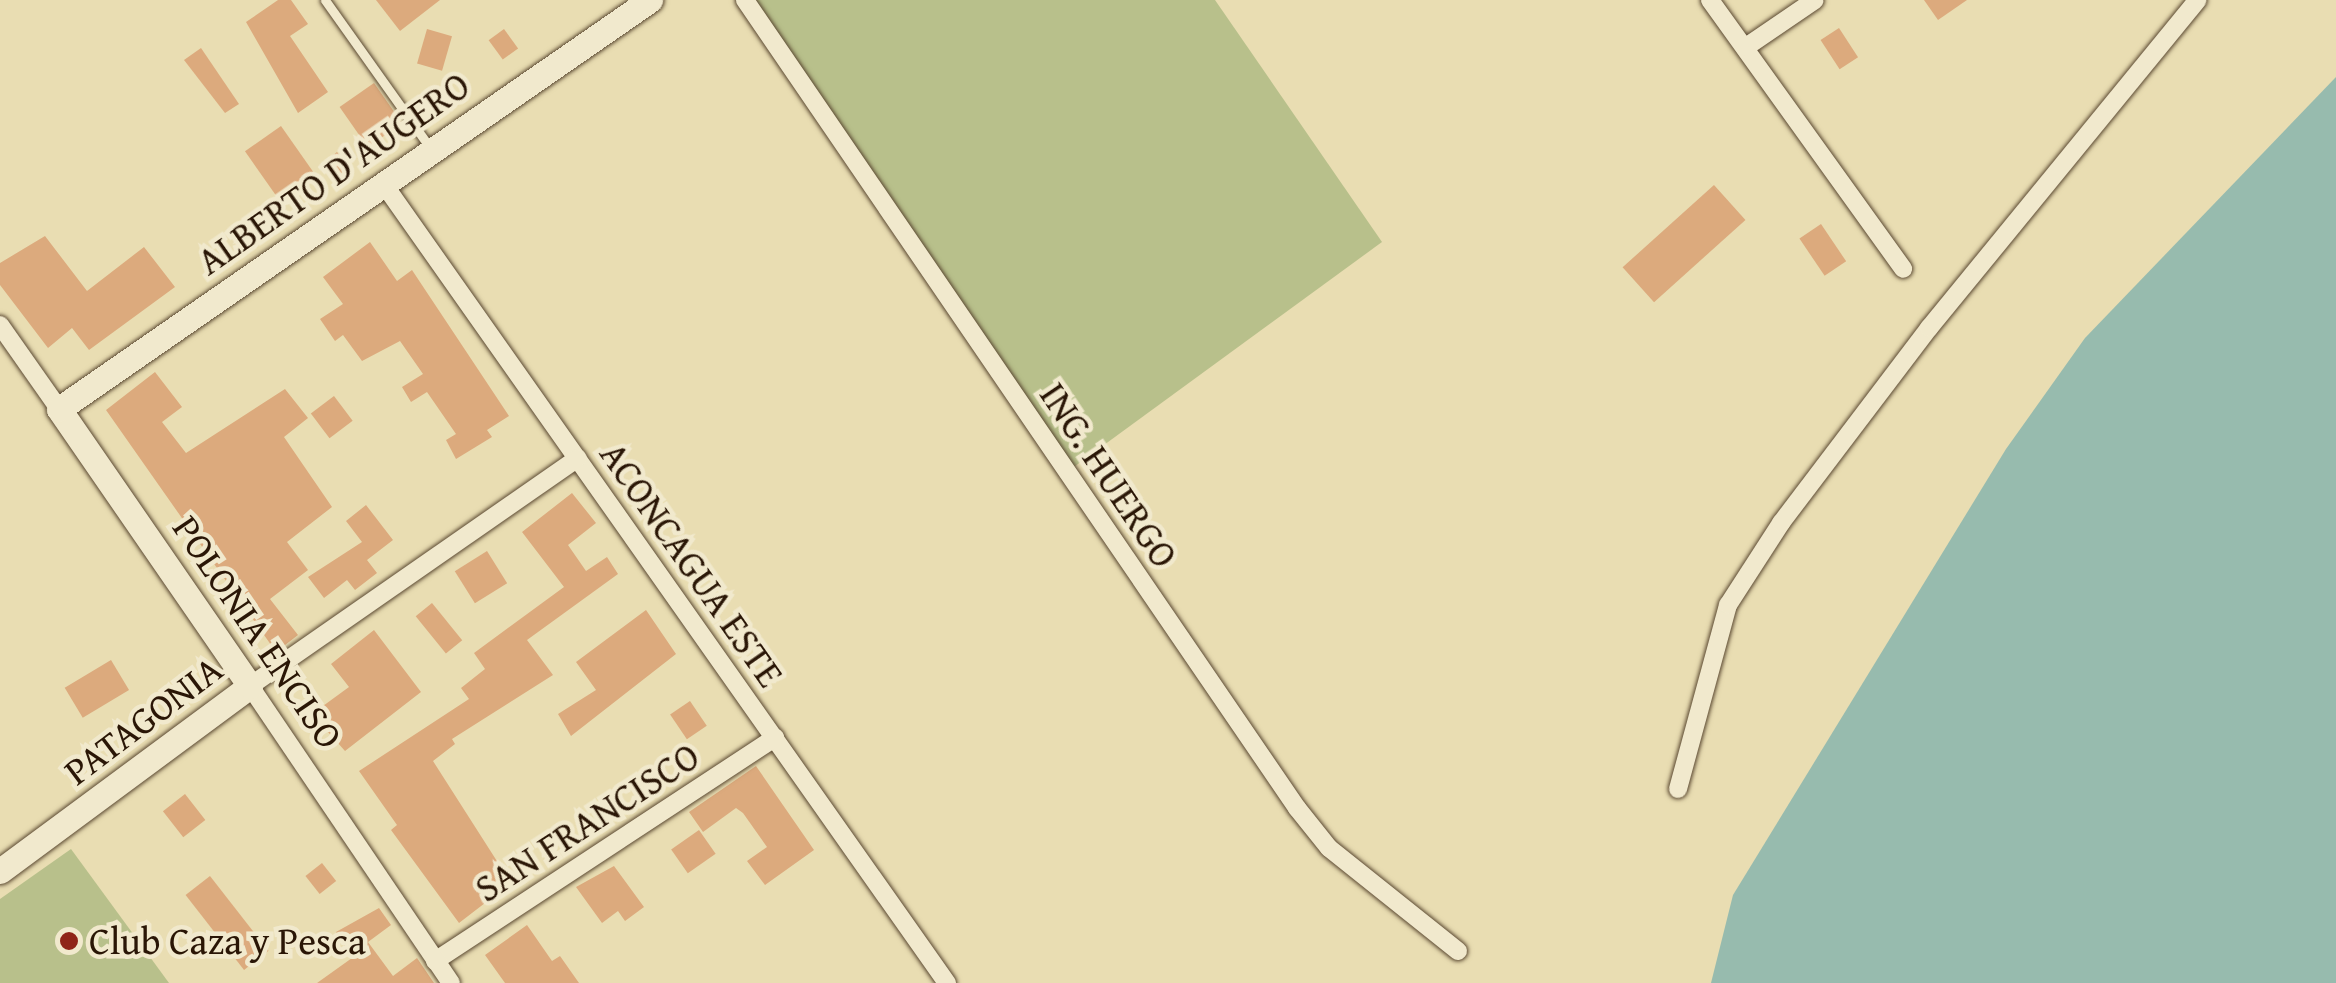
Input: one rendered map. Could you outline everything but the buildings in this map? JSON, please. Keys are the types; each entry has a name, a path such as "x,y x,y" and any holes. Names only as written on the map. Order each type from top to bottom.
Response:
{"main road":[{"name":"ALBERTO D'AUGERO","path":"59,409 650,0"},
{"name":"POLONIA ENCISO","path":"59,409 250,686"},
{"name":"PATAGONIA","path":"0,871 250,686"}],"street":[{"name":"ING. HUERGO","path":"745,0 1297,808 1329,848 1458,950"},
{"path":"1710,0 1903,269"},
{"path":"1746,47 1816,0"},
{"path":"1678,789 1728,605 1781,523 1929,328 2197,0"},
{"name":"ACONCAGUA ESTE","path":"384,183 948,983"},
{"name":"POLONIA ENCISO","path":"0,325 59,409"},
{"name":"PATAGONIA","path":"250,686 578,458"},
{"name":"POLONIA ENCISO","path":"250,686 450,983"},
{"name":"SAN FRANCISCO","path":"435,961 774,738"}],"lane":[{"path":"325,0 432,150"}],"green space":[{"path":"745,0 1215,0 1382,242 1067,472"},
{"name":"Club Caza y Pesca","path":"71,849 169,983 0,983 0,899"}],"water":[{"path":"2336,77 2336,983 1711,983 1733,895 2006,449 2085,338"}],"place":[{"name":"Club Caza y Pesca","path":"69,941"}]}
